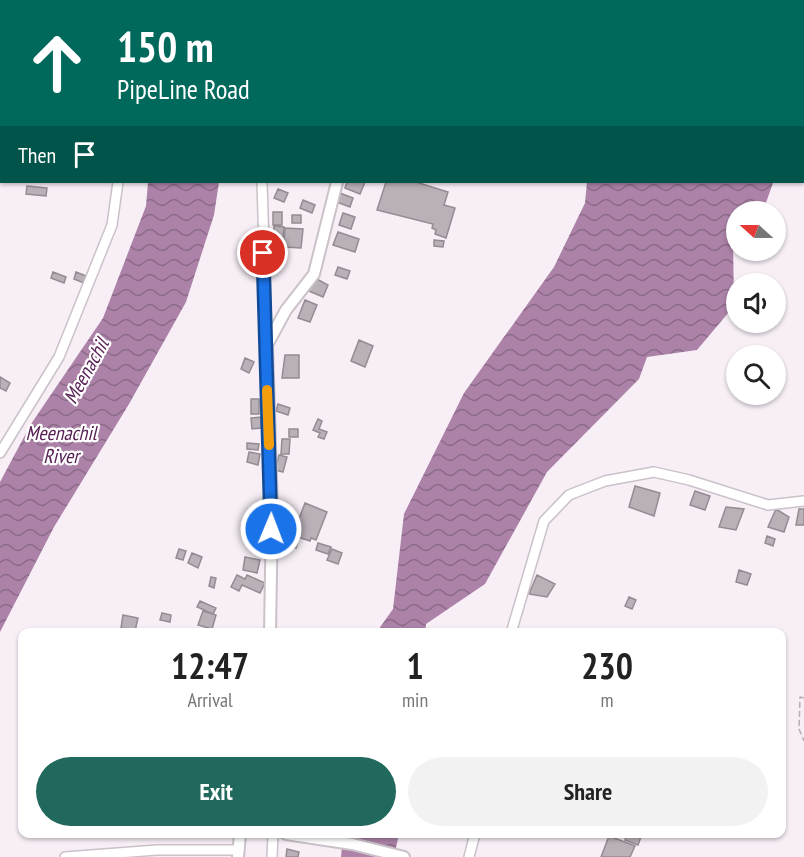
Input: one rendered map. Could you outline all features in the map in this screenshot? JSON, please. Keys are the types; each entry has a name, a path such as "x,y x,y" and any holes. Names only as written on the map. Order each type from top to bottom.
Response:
{"main road":[{"path":"270,628 272,512 267,345 286,310 314,274 337,183"},
{"path":"239,853 240,838"},
{"path":"312,838 352,844 404,857"}],"street":[{"path":"0,453 59,357 112,225 118,183"},
{"path":"262,183 267,345"},
{"path":"512,628 544,521 569,495 605,481 654,472 689,480 768,505 804,501"},
{"path":"272,857 273,838"},
{"path":"470,857 474,838"},
{"path":"65,857 157,850 239,853"}],"path":[{"path":"804,699 800,697 799,729 804,741"}],"water":[{"name":"Meenachil River","path":"148,183 219,183 214,215 186,302 129,404 54,527 0,632 0,482 31,424 103,318 146,206"},
{"path":"587,183 773,183 767,201 726,201 726,261 733,261 734,273 726,273 726,316 697,350 647,357 639,379 547,472 485,584 426,624 426,628 380,628 393,609 404,514 464,393 554,267 585,203"},
{"path":"343,838 398,838 394,857 341,857"}],"building":[{"path":"347,183 365,183 360,194 345,188"},
{"path":"386,183 419,183 448,192 444,205 455,208 446,238 435,234 433,224 377,210"},
{"path":"27,186 47,188 46,196 26,194"},
{"path":"278,189 288,193 284,202 274,198"},
{"path":"337,192 353,198 350,207 334,201"},
{"path":"303,200 315,205 312,213 300,208"},
{"path":"273,212 282,212 282,225 273,225"},
{"path":"343,213 355,217 351,229 339,225"},
{"path":"292,215 301,215 301,223 292,223"},
{"path":"274,226 284,227 282,256 267,255 267,249 272,249"},
{"path":"285,228 303,229 301,248 283,247"},
{"path":"338,232 359,239 355,252 333,245"},
{"path":"434,240 444,241 443,247 434,246"},
{"path":"338,267 350,271 347,279 335,275"},
{"path":"53,272 66,277 64,283 51,278"},
{"path":"76,272 86,276 84,283 74,279"},
{"path":"315,278 328,285 323,297 309,291"},
{"path":"305,300 317,305 310,322 298,318"},
{"path":"359,340 373,346 365,367 351,361"},
{"path":"285,355 299,355 299,378 282,378"},
{"path":"245,358 254,362 249,373 241,369"},
{"path":"0,377 10,383 6,391 0,388"},
{"path":"251,399 259,399 259,414 251,414"},
{"path":"278,404 290,408 288,415 276,411"},
{"path":"261,417 261,428 252,429 251,418"},
{"path":"318,419 322,421 319,429 327,432 324,439 318,437 320,433 313,430"},
{"path":"289,429 298,429 298,437 289,437"},
{"path":"282,439 290,439 289,454 281,454"},
{"path":"247,443 259,444 258,450 247,449"},
{"path":"249,452 260,454 258,465 247,462"},
{"path":"279,455 287,457 283,472 275,470"},
{"path":"635,486 660,493 654,516 629,507"},
{"path":"695,491 710,496 705,510 690,505"},
{"path":"305,503 327,512 316,540 311,538 310,541 298,537 301,531 295,529"},
{"path":"726,507 744,509 736,530 719,527"},
{"path":"776,509 789,517 784,532 768,527"},
{"path":"799,509 804,509 804,525 796,525"},
{"path":"290,536 299,539 296,548 287,545"},
{"path":"767,536 775,539 773,546 765,543"},
{"path":"318,543 331,547 328,554 316,550"},
{"path":"179,549 186,551 183,560 176,558"},
{"path":"332,549 342,553 338,564 327,560"},
{"path":"192,553 202,557 198,568 188,563"},
{"path":"245,557 260,560 257,573 243,570"},
{"path":"739,570 751,574 747,585 736,582"},
{"path":"237,575 245,579 247,575 265,583 260,593 242,585 239,591 231,587"},
{"path":"537,575 555,584 547,597 529,594"},
{"path":"211,577 216,578 214,588 209,586"},
{"path":"629,597 636,600 632,609 625,606"},
{"path":"200,601 216,608 213,614 197,607"},
{"path":"203,611 216,615 212,628 198,625"},
{"path":"162,613 171,615 170,622 160,620"},
{"path":"123,615 138,618 136,628 121,628"},
{"path":"608,838 635,846 630,857 601,857"},
{"path":"626,838 641,838 638,845 625,840"},
{"path":"287,849 299,852 298,857 286,857"}],"slow traffic":[{"path":"267,390 269,445"}],"route":[{"path":"263,253 271,529"}],"water label":[{"name":"Meenachil","path":"86,371"}]}
